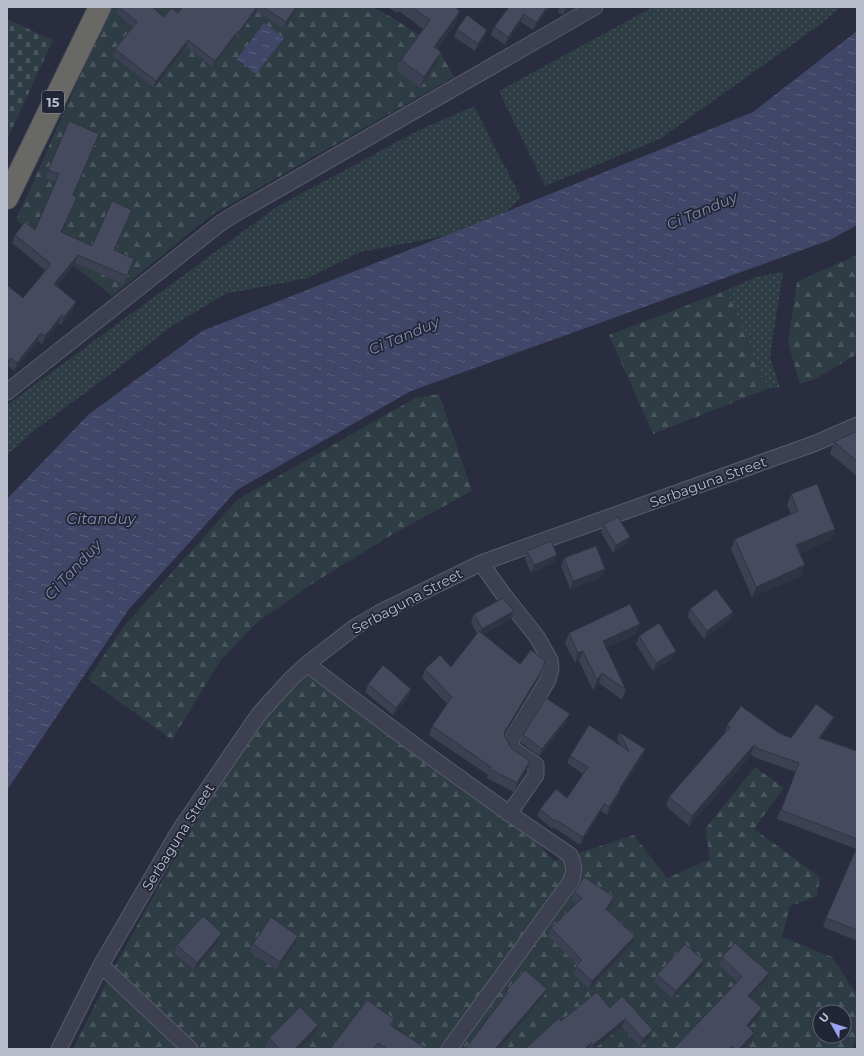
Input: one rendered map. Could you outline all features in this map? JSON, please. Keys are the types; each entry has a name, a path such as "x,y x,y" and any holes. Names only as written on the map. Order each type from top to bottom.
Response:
{"highway":[{"name":"15","path":"7,198 100,7"}],"street":[{"path":"7,392 222,222 595,7"},
{"name":"Serbaguna Street","path":"59,1049 101,965 179,831 259,714 306,664 354,627 481,562 808,446 857,426"},
{"path":"481,562 503,594 537,638 550,660 551,669 548,680 510,742 514,750 536,765 536,775 509,814"},
{"path":"306,664 416,747 509,814 570,855 574,865 574,873 571,881 449,1049"},
{"path":"101,965 190,1049"}],"green space":[{"path":"111,7 373,7 396,20 438,48 454,77 213,214 112,296 16,220"},
{"path":"653,7 841,7 821,24 660,139 545,186 499,91"},
{"path":"7,19 53,40 7,140"},
{"path":"474,106 521,198 493,223 430,239 361,252 308,278 225,294 172,326 31,433 7,456 7,405 275,208 419,130"},
{"path":"857,255 857,354 817,378 800,384 788,343 797,282"},
{"path":"783,272 770,357 780,387 767,389 727,290 755,277"},
{"path":"727,290 767,389 653,434 609,335"},
{"path":"439,394 472,491 393,534 312,584 259,621 220,661 172,740 88,679 124,626 237,500 415,398"},
{"path":"313,671 524,828 554,861 634,835 667,878 710,859 705,829 755,767 784,788 754,829 820,877 817,896 790,906 782,937 832,957 857,995 857,1037 852,1049 73,1049 109,977 181,846 263,717"}],"water":[{"path":"264,23 284,38 256,74 237,59"},
{"name":"Citanduy","path":"857,31 857,225 830,240 411,391 237,490 129,609 7,790 7,499 88,415 202,331 493,217 753,112"}],"building":[{"path":"119,7 152,7 164,17 171,8 178,13 183,7 257,7 215,61 188,40 156,81 115,49 137,22"},
{"path":"263,7 296,7 286,22"},
{"path":"412,7 455,7 460,11 434,47 441,52 424,77 401,60 430,20"},
{"path":"509,7 547,7 536,23 524,14 508,37 494,27"},
{"path":"467,15 487,30 478,44 457,29"},
{"path":"69,121 99,134 73,195 77,197 61,232 92,246 112,201 132,210 114,250 134,259 127,276 78,255 54,284 76,302 64,317 62,315 45,336 41,333 17,363 11,358 7,362 7,285 23,298 51,264 15,235 25,222 35,230 59,174 48,170"},
{"path":"857,431 857,461 834,442"},
{"path":"817,484 835,529 796,545 805,565 756,587 735,539 798,511 791,494"},
{"path":"618,517 630,537 616,545 603,524"},
{"path":"551,541 557,555 534,565 527,551"},
{"path":"596,546 605,569 573,581 564,558"},
{"path":"716,589 733,612 707,631 690,609"},
{"path":"503,598 514,611 482,629 474,614"},
{"path":"630,604 640,624 603,641 626,690 602,673 597,680 583,651 578,653 569,633"},
{"path":"659,623 676,651 656,663 639,636"},
{"path":"479,631 520,664 531,650 545,661 543,668 504,733 512,749 530,761 517,783 490,769 491,767 432,726 452,697 425,669 440,655 451,667"},
{"path":"383,665 411,689 396,708 368,684"},
{"path":"546,698 570,714 542,749 523,735"},
{"path":"816,704 834,717 819,738 857,751 857,839 781,810 799,763 759,749 754,745 692,816 669,797 730,727 727,725 741,706 779,733 791,738"},
{"path":"589,725 629,751 619,732 645,749 609,807 604,804 583,837 556,820 554,821 540,809 556,789 567,798 588,767 570,756"},
{"path":"857,847 857,930 826,918"},
{"path":"584,877 614,897 606,909 635,936 592,981 576,966 582,960 551,928 582,898 574,892"},
{"path":"203,916 222,933 197,963 177,945"},
{"path":"271,917 298,936 280,962 253,944"},
{"path":"735,943 769,973 748,996 762,1008 747,1025 754,1033 739,1049 735,1049 732,1046 729,1049 673,1049 742,977 722,957"},
{"path":"685,944 704,960 676,991 657,975"},
{"path":"525,970 547,989 495,1049 465,1049 508,992 506,991"},
{"path":"597,992 610,1008 622,996 653,1030 643,1039 625,1019 593,1045 591,1043 585,1049 525,1049 559,1018 561,1021"},
{"path":"367,1000 394,1019 390,1025 427,1049 387,1049 378,1043 373,1049 330,1049"},
{"path":"300,1007 318,1025 295,1049 280,1049 269,1038"}],"water label":[{"name":"Ci Tanduy","path":"702,211"},
{"name":"Ci Tanduy","path":"404,336"},
{"name":"Ci Tanduy","path":"73,570"}]}
